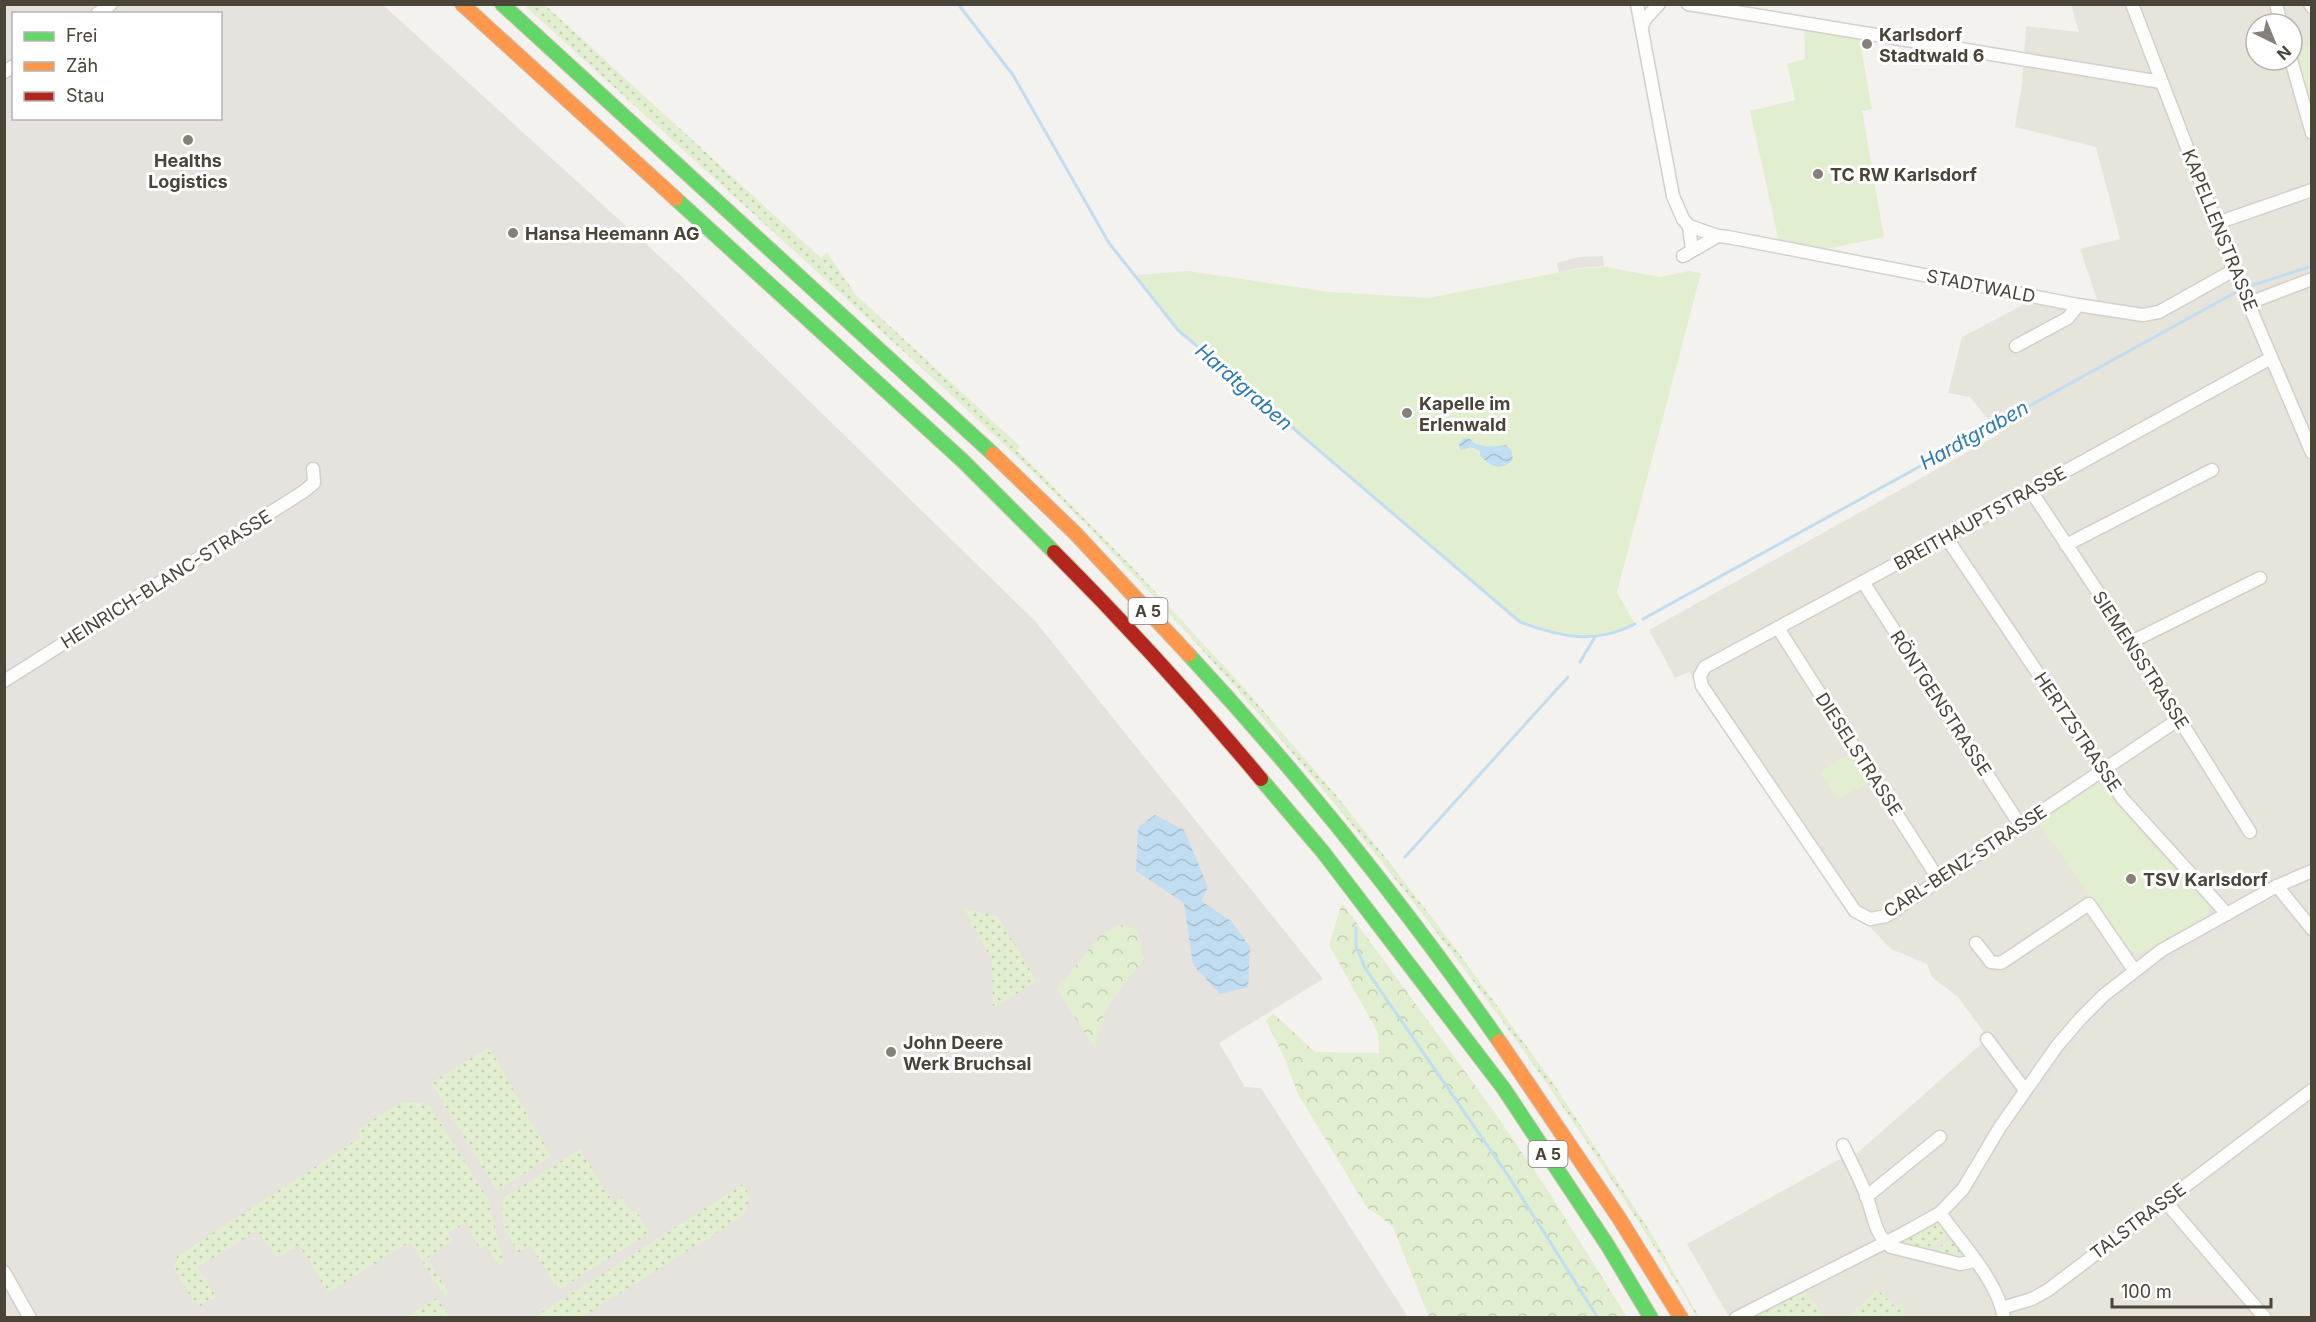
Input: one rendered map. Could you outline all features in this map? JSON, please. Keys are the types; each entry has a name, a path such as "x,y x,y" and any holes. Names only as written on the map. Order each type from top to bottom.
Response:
{"highway":[{"name":"A 5","path":"462,4 963,461 1095,593 1204,711 1323,852 1497,1080 1589,1216 1650,1317"},
{"name":"A 5","path":"502,4 984,444 1114,575 1223,693 1343,834 1470,998 1568,1140 1681,1317"}],"street":[{"path":"1637,4 1673,196 1679,212 1689,226 1688,253 1718,236"},
{"path":"1642,26 1659,4"},
{"path":"1688,4 2161,82"},
{"name":"KAPELLENSTRASSE","path":"2132,4 2237,276 2312,453"},
{"path":"2294,72 2312,133"},
{"path":"2217,223 2312,190"},
{"name":"STADTWALD","path":"1689,226 1718,236 2078,305 2143,315 2159,312 2237,276"},
{"path":"2248,301 2312,279"},
{"path":"2016,346 2068,318 2078,305"},
{"name":"BREITHAUPTSTRASSE","path":"1702,686 1700,676 1705,667 2271,358"},
{"name":"HEINRICH-BLANC-STRASSE","path":"4,681 303,492 314,483 313,469"},
{"path":"2066,545 2212,470"},
{"name":"SIEMENSSTRASSE","path":"2031,490 2131,642 2250,832"},
{"name":"HERTZSTRASSE","path":"1946,537 2136,815 2227,914"},
{"path":"2131,642 2260,578"},
{"name":"RÖNTGENSTRASSE","path":"1863,582 2020,825"},
{"name":"DIESELSTRASSE","path":"1778,628 1939,880"},
{"name":"CARL-BENZ-STRASSE","path":"1702,686 1855,911 1870,919 1886,916 2179,719"},
{"path":"1736,1317 1940,1213 1963,1189 2025,1090 2080,1018 2134,969 2162,950 2277,886 2312,871"},
{"path":"2277,886 2312,929"},
{"path":"1976,943 1991,962 2001,963 2088,904 2134,969"},
{"path":"1987,1039 2025,1090"},
{"name":"TALSTRASSE","path":"1940,1213 1996,1294 2003,1313 2048,1290 2312,1090"},
{"path":"1866,1197 1940,1137"},
{"path":"1843,1145 1884,1242 1891,1247 1960,1264 1975,1261"},
{"path":"2165,1201 2265,1317"},
{"path":"4,1272 30,1317"}],"shaded area":[{"path":"5,4 383,5 680,275 1035,621 1323,979 1219,1043 1245,1087 1261,1088 1408,1317 5,1318"},
{"path":"2071,5 2311,5 2311,1317 1903,1317 1903,1302 1896,1309 1877,1290 1849,1317 1824,1317 1803,1290 1749,1317 1729,1317 1687,1244 1847,1155 1855,1155 1988,1038 1958,997 1932,977 1927,964 1891,949 1855,911 1689,672 1675,678 1649,630 2000,434 1970,397 1948,393 1962,337 2034,299 2101,311 2080,249 2120,239 2096,147 2015,127 2022,84 2026,26 2079,32"},
{"path":"1603,256 1604,266 1559,272 1557,263 1578,257"},
{"path":"208,302 264,391 232,390 178,304"},
{"path":"164,336 223,429 265,403 293,447 272,460 283,478 240,504 143,349"},
{"path":"2270,896 2280,901 2172,960 2124,995 2079,1040 2039,1094 2032,1089 2065,1043 2098,1006 2162,956"},
{"path":"1036,987 1067,1037 1076,1044 1123,1117 891,1269 871,1279 850,1284 831,1278 784,1207 1010,1064 995,1034 994,1015"},
{"path":"530,1245 563,1299 533,1317 460,1317 448,1298"},
{"path":"1798,1270 1805,1277 1766,1297 1764,1288"}],"green space":[{"path":"524,5 545,5 821,258 827,252 855,294 1020,446 1017,450 1134,569 1236,679 1336,795 1453,945 1553,1083 1653,1236 1699,1317 1563,1107 1416,906 1259,714 1176,621 1091,530 1013,453"},
{"name":"TC RW Karlsdorf","path":"1804,28 1859,37 1872,109 1862,111 1884,237 1821,250 1779,242 1750,111 1795,100 1787,64 1805,59"},
{"path":"2311,44 2311,90 2306,91 2301,72 2304,72 2304,46"},
{"path":"1606,267 1660,277 1689,271 1701,273 1617,592 1635,624 1591,636 1564,634 1520,622 1178,330 1137,275 1188,271 1330,292 1428,298 1577,269"},
{"path":"1851,752 1870,782 1838,799 1820,773"},
{"name":"TSV Karlsdorf","path":"2097,784 2105,786 2141,833 2209,906 2208,913 2203,917 2147,950 2135,954 2129,950 2038,823"},
{"path":"1342,903 1493,1110 1550,1194 1627,1317 1429,1317 1393,1227 1367,1208 1298,1094 1285,1059 1266,1021 1273,1013 1315,1052 1379,1053 1378,1033 1329,945"},
{"path":"964,909 997,916 1037,981 993,1008 992,961"},
{"path":"1118,924 1137,929 1144,960 1122,986 1104,1014 1095,1049 1057,989 1099,937"},
{"path":"489,1047 551,1156 497,1191 431,1083"},
{"path":"401,1102 418,1102 430,1106 488,1199 504,1263 498,1266 487,1245 480,1249 470,1232 468,1222 448,1233 452,1241 427,1258 449,1294 445,1297 414,1248 408,1243 328,1293 299,1245 278,1258 257,1231 198,1267 216,1297 201,1306 193,1301 174,1268 177,1256 361,1137 357,1130"},
{"path":"580,1149 613,1202 622,1197 631,1212 635,1209 650,1233 558,1290 530,1246 518,1253 504,1226 503,1204 505,1197"},
{"path":"743,1184 749,1202 740,1218 582,1317 533,1318"},
{"path":"1933,1224 1941,1225 1949,1234 1928,1251 1898,1244 1898,1242"},
{"path":"1952,1237 1964,1255 1961,1259 1933,1252"},
{"path":"1877,1289 1896,1308 1903,1301 1903,1317 1849,1317"},
{"path":"1804,1290 1824,1317 1749,1318"},
{"path":"437,1298 450,1317 406,1317"}],"water":[{"path":"1464,438 1482,446 1506,445 1511,450 1513,459 1505,466 1492,465 1480,455 1480,451 1471,447 1461,450 1459,444"},
{"path":"1155,815 1184,830 1208,887 1201,901 1231,921 1250,947 1248,987 1220,994 1193,965 1184,903 1136,871 1138,827"}],"waterway":[{"name":"Hardtgraben","path":"958,4 1013,75 1109,243 1178,330 1520,622 1563,635 1592,637 1620,631 1635,624"},
{"name":"Hardtgraben","path":"2244,288 2312,266"},
{"name":"Hardtgraben","path":"1643,619 2238,291"},
{"path":"1580,662 1595,637"},
{"path":"1405,857 1568,677"},
{"path":"1356,928 1356,946 1365,968 1509,1177 1598,1318"}],"traffic: fast":[{"path":"502,4 993,454"},
{"path":"676,199 963,461 1054,552"},
{"path":"1189,655 1271,747 1351,843 1427,941 1499,1041"},
{"path":"1261,779 1323,852 1504,1089 1608,1246 1651,1318"}],"traffic: slow":[{"path":"462,4 676,199"},
{"path":"993,454 1075,533 1189,655"},
{"path":"1499,1041 1619,1218 1681,1318"}],"traffic: jam":[{"path":"1054,552 1160,663 1261,779"}],"place":[{"name":"Karlsdorf Stadtwald 6","path":"1867,44"},
{"name":"Healths Logistics","path":"188,140"},
{"name":"TC RW Karlsdorf","path":"1818,174"},
{"name":"Hansa Heemann AG","path":"513,233"},
{"name":"Kapelle im Erlenwald","path":"1407,413"},
{"name":"TSV Karlsdorf","path":"2131,879"},
{"name":"John Deere Werk Bruchsal","path":"891,1052"}]}
